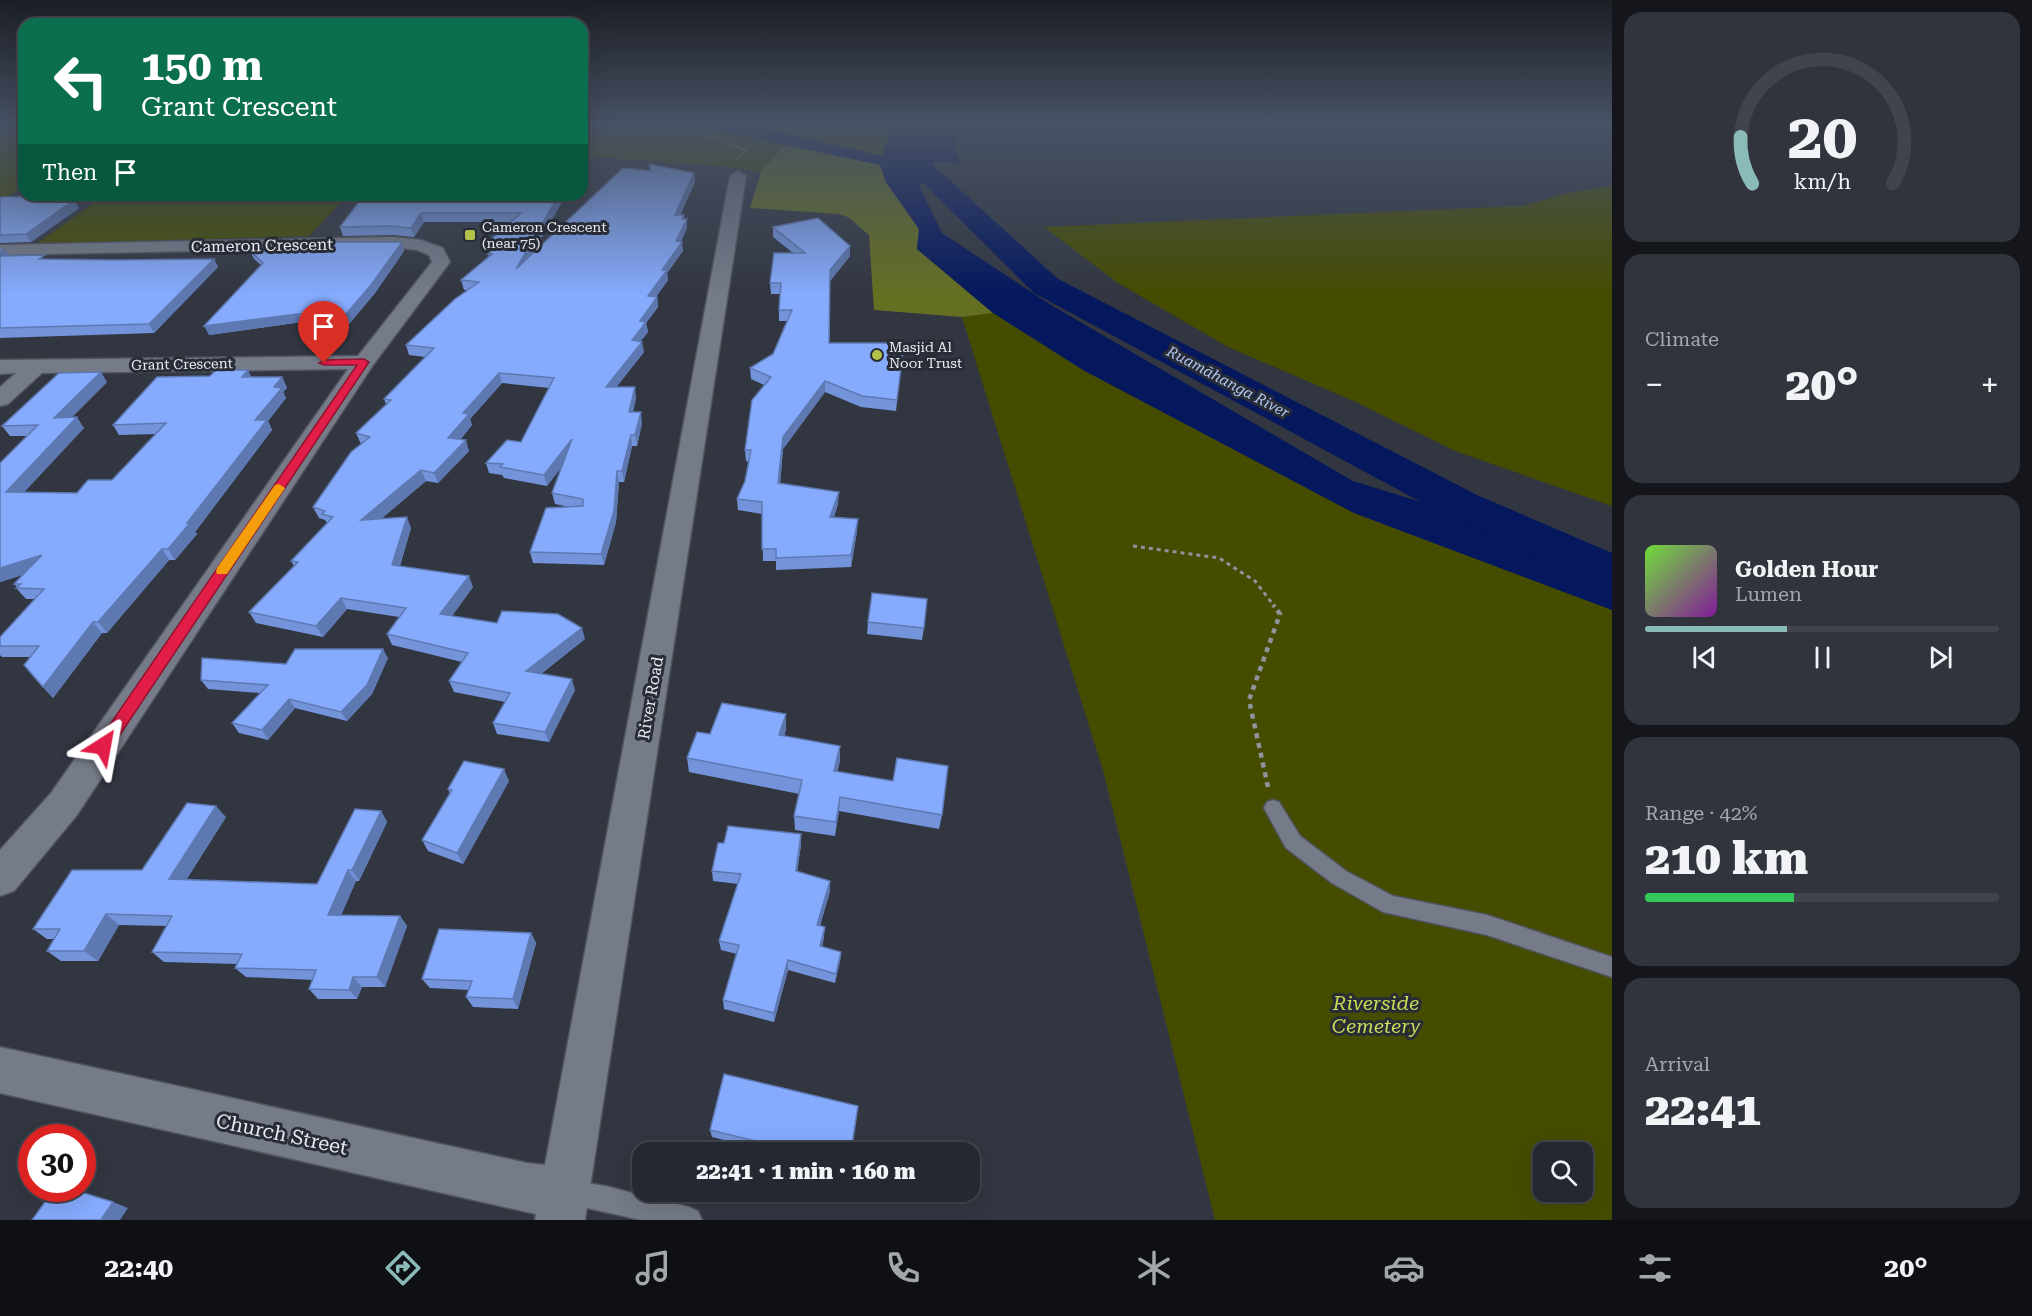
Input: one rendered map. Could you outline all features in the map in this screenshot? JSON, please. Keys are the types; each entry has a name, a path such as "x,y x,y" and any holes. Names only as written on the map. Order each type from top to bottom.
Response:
{"street":[{"name":"River Road","path":"563,1206 737,181"},
{"name":"Cameron Crescent","path":"0,250 393,242 421,244 437,252 441,262 364,362 64,804 0,878"},
{"name":"Grant Crescent","path":"0,367 364,362"},
{"path":"0,399 37,366"},
{"name":"Church Street","path":"0,1070 527,1188 563,1206"}],"lane":[{"path":"1273,808 1293,842 1339,877 1390,905 1487,925 1612,967"},
{"path":"563,1206 605,1198 689,1220"}],"path":[{"path":"1133,546 1219,558 1255,581 1280,614 1249,700 1273,808"}],"green space":[{"path":"0,181 18,181 18,190 0,201"},
{"path":"758,181 886,181 919,229 917,249 993,313 962,317 874,310 869,235 848,217 838,214 750,208"},
{"path":"1612,186 1612,506 1455,451 1358,403 1228,347 1118,283 1044,227 1522,206 1572,192"},
{"path":"97,201 342,201 309,236 36,244"},
{"name":"Riverside Cemetery","path":"993,313 1083,370 1354,513 1612,610 1612,1220 1215,1220 1104,774 962,317"}],"shaded area":[{"path":"922,181 919,186 942,233 1051,305 1353,481 1612,561 1612,610 1354,513 1083,370 993,313 917,249 919,229 886,182"}],"building":[{"path":"609,181 690,181 675,215 684,215 682,219 687,219 676,241 682,242 662,270 667,270 648,296 657,297 640,321 646,322 632,340 642,342 606,387 635,387 629,412 641,412 635,435 631,435 622,471 617,471 614,511 601,554 530,552 546,508 583,506 583,499 552,493 572,439 544,475 500,467 503,464 486,463 507,440 521,442 554,378 499,373 463,413 469,414 448,438 466,440 434,473 421,470 361,520 407,517 392,565 469,576 440,614 497,623 502,611 558,614 582,628 526,671 572,679 545,732 493,723 510,693 449,681 468,653 387,634 406,608 341,598 316,626 249,612 298,562 291,561 333,517 322,514 325,511 313,507 351,452 370,437 356,433 391,400 384,399 434,348 406,345 455,299 479,282 461,280 492,254 488,254 502,241 490,240 521,213 421,213 411,228 340,227 360,201 556,201 516,269"},
{"path":"0,197 18,197 18,201 73,201 26,234 0,235"},
{"path":"818,218 850,246 830,270 829,343 904,343 897,400 862,396 825,381 783,437 778,483 839,492 830,517 858,519 851,555 776,558 776,549 762,549 762,502 737,499 745,481 751,450 745,450 752,400 771,377 750,368 773,354 792,310 779,310 781,283 770,283 774,253 805,253 773,227"},
{"path":"329,242 402,242 371,285 345,315 298,314 204,326 263,263 250,251 324,249"},
{"path":"45,255 39,259 214,259 149,324 0,328 0,256"},
{"path":"216,370 248,370 242,377 282,377 274,387 282,388 255,420 267,420 187,523 190,523 168,549 162,549 98,622 93,622 43,687 24,665 39,646 0,646 0,637 44,589 16,588 21,584 14,584 42,555 0,568 0,463 38,425 2,426 59,373 101,372 54,418 77,417 6,492 77,493 88,480 112,480 166,423 113,425 157,377 210,376"},
{"path":"872,593 927,599 924,628 868,622"},
{"path":"295,649 383,649 367,685 341,712 289,699 262,730 232,723 268,685 201,680 202,658 286,664"},
{"path":"722,703 786,714 779,735 840,746 834,771 893,781 897,758 948,766 942,815 840,797 836,822 794,816 802,780 687,758 697,732 710,734"},
{"path":"464,761 504,769 457,853 422,840 452,790 448,789"},
{"path":"187,803 216,806 169,879 317,884 355,809 381,811 352,870 348,870 328,915 400,916 377,977 353,977 349,990 309,989 316,970 235,968 242,954 152,952 172,916 106,914 84,951 47,951 60,929 33,929 72,870 142,870"},
{"path":"728,826 801,834 796,871 830,881 817,925 825,927 820,946 841,952 836,974 788,960 774,1013 723,1000 739,945 719,941 741,874 712,871 718,843 724,843"},
{"path":"439,929 531,933 513,999 466,997 472,981 422,979"},
{"path":"724,1074 858,1106 853,1142 760,1142 710,1130"},
{"path":"96,1197 113,1202 102,1218 108,1220 32,1220 45,1202 96,1202"}],"waterway":[{"name":"Ruamāhanga River","path":"935,181 1046,286 1461,505 1612,573"}],"slow traffic":[{"path":"222,571 279,488"}],"place":[{"name":"Cameron Crescent (near 75)","path":"470,235"},
{"name":"Masjid Al Noor Trust","path":"877,355"}],"route":[{"path":"103,746 364,362 324,363"}]}
